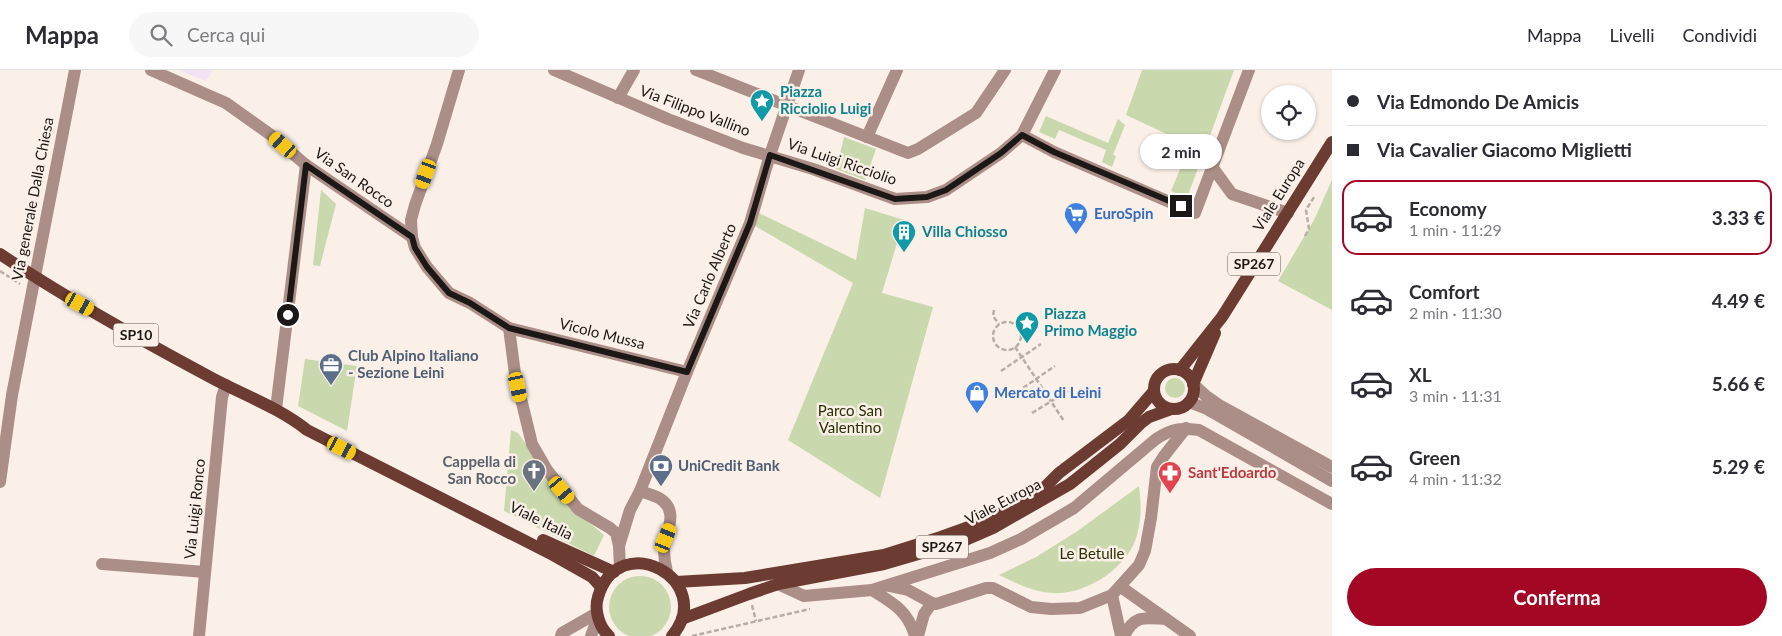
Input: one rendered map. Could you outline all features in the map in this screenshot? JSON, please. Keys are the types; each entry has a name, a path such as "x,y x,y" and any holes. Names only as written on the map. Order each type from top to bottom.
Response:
{"main road":[{"name":"Viale Europa","path":"1180,370 1222,316 1332,142"},
{"name":"Viale Italia","path":"0,254 34,277 226,385 276,409 307,430 592,576 601,587"},
{"name":"Viale Europa","path":"1194,384 1222,316"},
{"path":"1167,370 1180,370 1191,378 1194,384 1192,398 1178,409 1171,409 1160,403 1154,391 1155,384 1167,370"},
{"name":"Viale Europa","path":"672,577 745,578 857,560 884,555 991,519 1041,491 1059,473 1129,420 1154,391"},
{"name":"Viale Europa","path":"682,619 778,584 884,564 963,540 994,528 1070,484 1120,444 1141,423 1171,409"},
{"name":"Viale Italia","path":"293,419 310,423 557,547 617,570"},
{"path":"606,635 598,615 597,600 601,587 617,570 628,565 644,563 652,565 672,577 682,593 682,619 672,636"}],"street":[{"name":"Via generale Dalla Chiesa","path":"0,482 12,395 74,70"},
{"name":"Via San Rocco","path":"151,70 226,103 272,135 306,165 412,237"},
{"path":"412,237 411,220 415,205 437,144 459,70"},
{"name":"Via Filippo Vallino","path":"554,70 668,119 743,148 770,155"},
{"path":"618,98 634,70"},
{"path":"696,70 908,153 918,149 976,113 1005,70"},
{"name":"Via Carlo Alberto","path":"617,570 619,546 630,510 640,490 750,223 770,155 799,70"},
{"path":"867,138 897,70"},
{"name":"Via Luigi Ricciolio","path":"770,155 895,199 927,197 946,190 1001,153 1022,135 1054,70"},
{"path":"1022,135 1054,152 1195,212 1248,70"},
{"path":"276,409 306,165"},
{"path":"1213,168 1232,194 1288,213"},
{"name":"Vicolo Mussa","path":"412,237 415,248 427,267 449,293 470,303 509,328 687,372"},
{"path":"509,328 515,374 532,444 547,470 578,509 616,533 619,546"},
{"path":"1194,384 1206,396 1220,405 1332,467"},
{"name":"Via Luigi Ronco","path":"199,636 222,397 226,385"},
{"path":"1189,402 1206,409 1332,481"},
{"path":"778,584 804,596 872,590 990,553 1021,539 1074,508 1156,439 1172,430 1186,428 1199,430 1332,504"},
{"path":"889,586 908,590 932,603 941,604 986,588 993,588 1031,606 1051,609 1080,608 1117,591 1139,565 1144,551 1158,467 1164,456 1186,428"},
{"path":"1238,428 1243,437 1254,446 1253,460"},
{"path":"640,490 664,502 669,511 670,527 664,549 664,561 672,577"},
{"path":"102,564 205,572"},
{"path":"872,590 901,610 907,617 916,636"},
{"path":"1117,591 1166,619 1190,636"},
{"path":"1117,591 1122,636"},
{"path":"916,636 924,614 932,603"},
{"path":"561,636 562,633 598,615"},
{"path":"590,636 598,615"},
{"path":"1122,636 1129,626 1140,618 1166,619"}],"path":[{"path":"1305,236 1308,229 1306,210 1314,196"},
{"path":"994,310 993,316 998,324"},
{"path":"1012,322 1019,328 1021,338 1015,347 1003,350 995,344 992,336 998,324 1012,322"},
{"path":"1001,371 1040,344"},
{"path":"1015,347 1064,421"},
{"path":"1017,392 1055,366"},
{"path":"1032,414 1071,389"},
{"path":"749,594 756,622"},
{"path":"692,636 813,608"}],"shaded area":[{"path":"178,70 213,70 206,81"}],"green space":[{"path":"1142,70 1234,70 1187,198 1171,191 1190,145 1126,115"},
{"path":"1046,116 1108,143 1118,119 1125,125 1113,155 1116,156 1112,167 1102,162 1106,150 1059,130 1055,139 1039,132"},
{"path":"844,137 876,149 865,180 836,169"},
{"path":"1332,180 1332,310 1278,281 1314,220"},
{"path":"321,190 336,204 320,266 313,265"},
{"name":"Parco San Valentino","path":"865,208 904,220 882,293 933,307 880,498 788,440 853,283 750,223 755,211 856,260"},
{"path":"305,359 357,366 347,431 298,406"},
{"path":"1175,378 1182,381 1185,388 1182,395 1175,398 1168,395 1165,388 1168,381"},
{"path":"511,430 518,433 542,466 561,499 604,535 594,556 504,511"},
{"name":"Le Betulle","path":"1139,486 1140,523 1133,546 1117,567 1095,583 1070,592 1050,593 1020,585 999,575 1036,557 1076,532"},
{"path":"634,576 646,576 657,581 666,590 671,601 671,613 666,624 657,633 649,637 631,637 623,633 614,624 609,613 609,601 614,590 623,581"}],"place":[{"name":"Piazza Ricciolio Luigi","path":"762,122"},
{"name":"EuroSpin","path":"1076,235"},
{"name":"Villa Chiosso","path":"904,253"},
{"name":"Piazza Primo Maggio","path":"1027,344"},
{"name":"Club Alpino Italiano - Sezione Leinì","path":"331,386"},
{"name":"Mercato di Leini","path":"977,414"},
{"name":"UniCredit Bank","path":"661,487"},
{"name":"Cappella di San Rocco","path":"534,492"},
{"name":"Sant'Edoardo","path":"1170,494"}],"route":[{"path":"288,315 306,165 412,237 415,248 427,267 449,293 470,303 509,328 687,372 755,211 770,155 812,168 895,199 927,197 946,190 1001,153 1022,135 1054,152 1181,206"}]}
